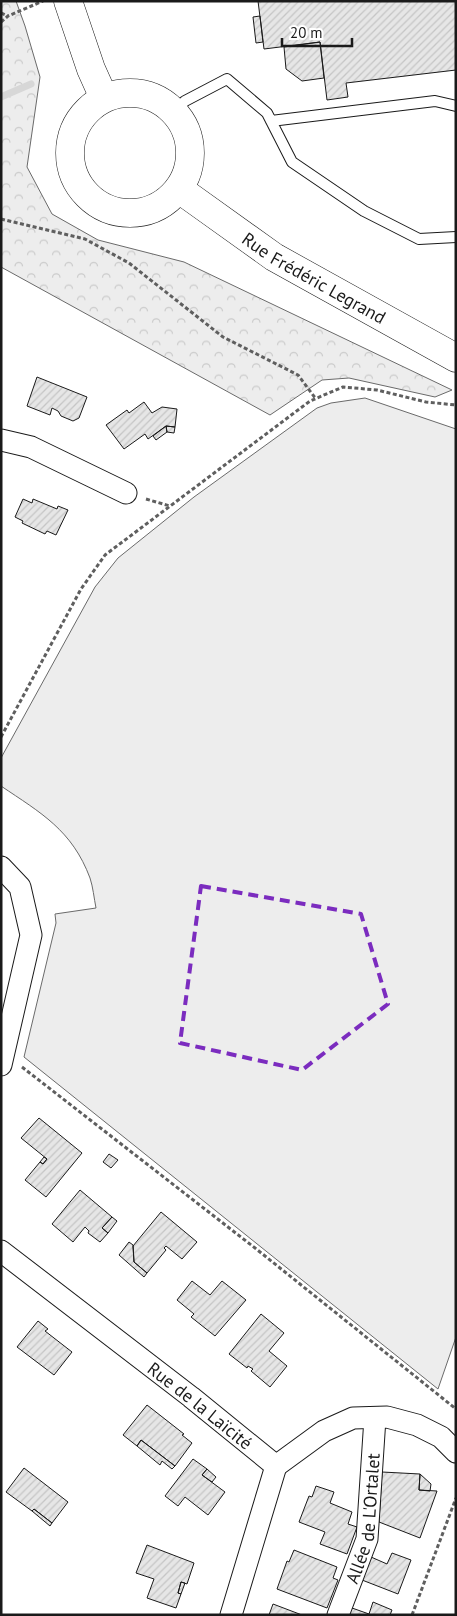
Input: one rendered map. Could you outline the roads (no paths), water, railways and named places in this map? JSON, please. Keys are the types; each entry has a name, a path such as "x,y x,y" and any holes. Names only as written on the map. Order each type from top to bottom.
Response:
{"main road":[{"path":"68,1 91,68 104,98"},
{"path":"123,93 143,94 162,101 174,111 187,132 191,152 188,171 179,189 164,203 146,211 126,213 106,208 90,197 77,182 71,163 70,144 77,125 88,109 104,98 123,93"},
{"name":"Rue Frédéric Legrand","path":"179,189 274,257 456,358"}],"street":[{"path":"1,440 31,447 126,493"},
{"path":"1,867 20,887 31,935 3,1059"},
{"name":"Rue de la Laïcité","path":"1,1251 276,1466"},
{"path":"231,1615 276,1466 324,1431 353,1418 387,1417 417,1425 441,1436 456,1452"},
{"name":"Allée de L'Ortalet","path":"338,1615 367,1539 375,1418"}],"lane":[{"path":"174,111 185,101 227,79 267,113 292,162 364,211 419,238 456,237"},
{"path":"271,121 435,101 456,106"}],"waterway":[{"path":"1,97 31,84"}]}
